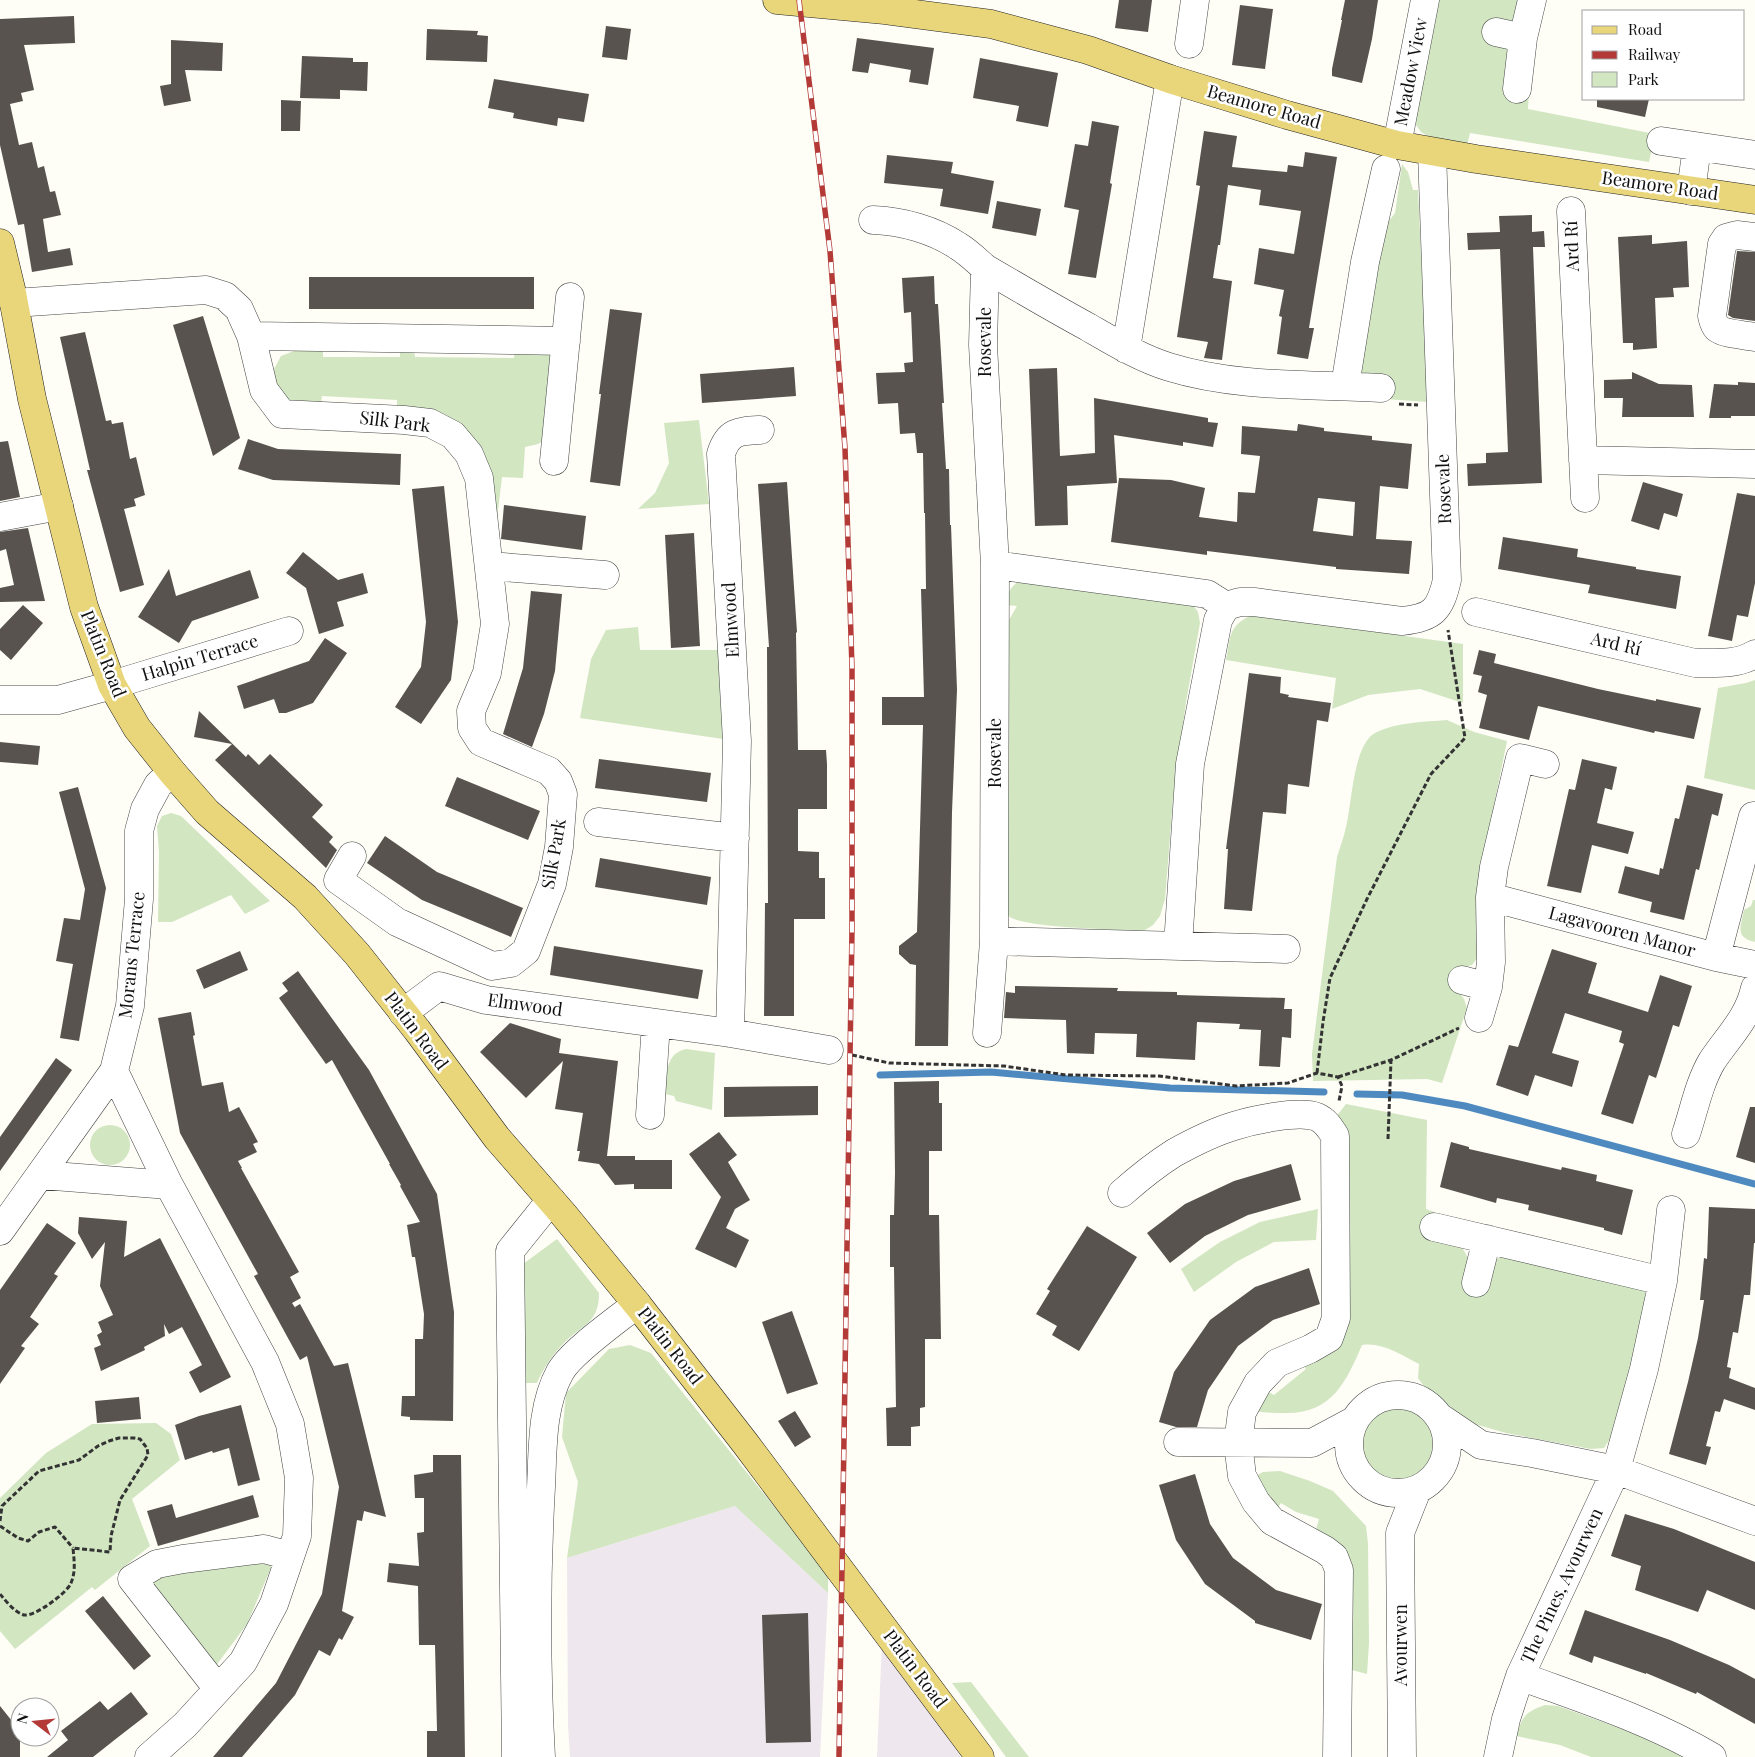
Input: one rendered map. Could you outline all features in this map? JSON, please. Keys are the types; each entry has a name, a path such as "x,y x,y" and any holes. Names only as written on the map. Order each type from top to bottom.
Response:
{"main road":[{"name":"Beamore Road","path":"776,0 884,10 990,24 1088,50 1170,79 1287,115 1397,145 1432,152 1755,200"},
{"name":"Platin Road","path":"0,243 14,303 32,399 84,607 112,686 137,728 207,812 319,910 357,954 403,1012 496,1138 551,1200 637,1304 828,1551 980,1757"}],"street":[{"path":"1189,44 1195,0"},
{"name":"Meadow View","path":"1397,145 1425,0"},
{"path":"1516,89 1523,38 1532,0"},
{"path":"1496,32 1523,38"},
{"path":"1126,349 1170,79"},
{"path":"1661,141 1755,155"},
{"path":"1691,191 1697,146"},
{"name":"Rosevale","path":"1432,152 1447,580 1443,598"},
{"path":"1345,386 1363,271 1386,169"},
{"name":"Ard Rí","path":"1571,211 1585,498"},
{"path":"873,220 916,226 958,246 986,268 1126,349 1170,367 1201,375 1234,380 1278,384 1381,388"},
{"path":"1755,237 1737,235 1726,238 1722,244 1712,316 1717,328 1755,337"},
{"name":"Rosevale","path":"986,268 983,345 995,565 994,941 987,1033"},
{"name":"Silk Park","path":"14,303 206,290 225,296 239,309 251,336 264,390 282,414 430,422 453,435 469,454 479,478 495,624 487,673 471,711 472,728 481,742 549,771 558,781 563,794 559,847 552,884 526,950 511,963 492,966 397,922 338,880 352,856"},
{"path":"554,461 570,297"},
{"path":"251,336 566,341"},
{"name":"Elmwood","path":"730,1033 737,741 721,454 724,444 730,436 739,431 760,430"},
{"path":"1583,460 1755,464"},
{"path":"0,517 59,506"},
{"path":"995,565 1207,594 1226,606"},
{"path":"489,566 606,575"},
{"path":"1178,945 1190,764 1218,620 1226,606 1240,602 1254,602 1402,621 1420,619 1433,612 1443,598"},
{"name":"Ard Rí","path":"1476,612 1695,663 1739,661 1755,654"},
{"name":"Halpin Terrace","path":"0,700 58,700 112,686 289,631"},
{"path":"1478,1018 1488,987 1491,962 1490,897 1494,867 1520,758 1545,764"},
{"name":"Morans Terrace","path":"0,1231 114,1071 130,1006 139,900 139,831 145,809 158,785 172,772"},
{"path":"1716,957 1753,816 1755,816"},
{"path":"598,822 735,838"},
{"name":"Lagavooren Manor","path":"1490,897 1755,966"},
{"path":"994,941 1286,949"},
{"path":"1462,980 1488,987"},
{"name":"Elmwood","path":"403,1012 439,986 486,1000 730,1033 829,1050"},
{"path":"1686,1134 1702,1082 1711,1062 1745,1016 1755,988"},
{"path":"650,1115 656,1023"},
{"path":"114,1071 169,1184 266,1362 290,1424 299,1478 297,1536 274,1604 248,1653 243,1662 185,1725 149,1757"},
{"path":"1122,1193 1152,1168 1176,1152 1233,1126 1306,1114 1328,1124 1335,1136 1336,1318 1329,1338 1310,1349 1277,1363 1258,1383 1242,1412 1238,1443 1242,1476 1256,1502 1272,1521 1325,1550 1334,1557 1339,1570 1337,1757"},
{"path":"41,1175 169,1184"},
{"path":"541,1757 526,1541 510,1251 551,1200"},
{"name":"The Pines, Avourwen","path":"1671,1210 1663,1281 1644,1369 1616,1470 1520,1676 1637,1719 1692,1745 1712,1757"},
{"path":"1434,1227 1663,1281"},
{"path":"1476,1283 1487,1240"},
{"path":"516,1757 526,1541 552,1389 561,1370 576,1353 637,1304"},
{"name":"Avourwen","path":"1438,1416 1444,1426 1447,1438 1447,1451 1444,1462 1437,1474 1417,1490 1391,1494 1379,1490 1369,1485 1354,1468 1348,1444 1350,1431 1355,1420 1375,1400 1388,1396 1402,1395 1416,1398 1438,1416 1481,1445 1616,1470 1755,1521"},
{"path":"1178,1442 1312,1443 1355,1420"},
{"path":"1312,1443 1354,1468"},
{"name":"Avourwen","path":"1444,1462 1481,1445"},
{"name":"Avourwen","path":"1379,1490 1400,1533"},
{"name":"Avourwen","path":"1402,1757 1400,1533 1417,1490"},
{"path":"218,1689 132,1579 157,1564 183,1559 264,1550 290,1556"},
{"path":"1498,1757 1506,1719 1520,1676"}],"path":[{"path":"1443,598 1447,631"},
{"path":"1317,1073 1330,978 1367,899 1431,774 1464,738 1443,598"},
{"path":"829,1050 889,1063 1004,1066 1066,1075 1159,1076 1236,1086 1288,1083 1317,1073 1337,1077 1391,1060 1478,1018"},
{"path":"1388,1139 1391,1060"},
{"path":"1328,1124 1338,1102 1342,1086 1337,1077"},
{"path":"0,1522 2,1506 39,1471 79,1460 98,1446 119,1438 140,1439 147,1448 148,1455 120,1500 111,1536 110,1552 73,1548"},
{"path":"0,1526 18,1538 28,1541 39,1532 55,1526 73,1548 75,1569 71,1585 41,1611 32,1615 23,1614 11,1606 0,1594"}],"shaded area":[{"path":"735,1506 828,1593 820,1757 570,1757 568,1725 567,1558"},
{"path":"882,1643 961,1757 877,1757"}],"green space":[{"path":"1431,0 1526,0 1514,21 1492,20 1501,43 1510,52 1529,92 1528,109 1655,134 1649,162 1470,133 1467,145 1428,136 1421,132 1410,116"},
{"path":"1402,164 1408,172 1413,190 1418,190 1428,402 1385,399 1358,378 1385,226 1395,213"},
{"path":"299,349 323,349 323,357 400,357 400,349 414,349 415,357 514,358 515,350 545,351 555,358 547,438 538,444 525,447 523,478 502,477 495,535 460,425 444,414 428,409 397,408 397,400 322,396 321,404 288,402 273,384 273,371 281,356"},
{"path":"699,420 709,504 638,509 655,493 669,463 664,423"},
{"path":"1022,579 1192,604 1198,612 1200,623 1186,702 1173,799 1165,899 1160,916 1153,925 1145,930 1090,929 1033,924 1010,917 1005,911 1002,897 1009,696 1005,634 1009,620 1017,606 1006,605 1010,590"},
{"path":"1252,615 1463,644 1463,703 1420,689 1368,695 1332,709 1336,678 1226,660 1232,633 1239,623"},
{"path":"638,627 640,650 719,650 723,739 580,718 591,659 606,630"},
{"path":"1755,680 1755,790 1704,778 1718,688"},
{"path":"1447,720 1474,732 1507,741 1478,884 1479,956 1472,965 1454,970 1459,992 1467,1008 1442,1083 1427,1079 1313,1081 1312,1054 1337,857 1348,817 1354,776 1362,750 1375,733 1383,729 1411,723"},
{"path":"171,813 181,816 270,901 245,914 231,895 172,922 158,922 159,852 157,826 162,816"},
{"path":"1753,900 1755,900 1755,942 1744,937 1740,930 1744,910 1751,906"},
{"path":"686,1049 715,1053 712,1110 676,1101 674,1096 665,1094 670,1061 679,1051"},
{"path":"1346,1104 1427,1120 1426,1209 1434,1212 1430,1236 1460,1244 1485,1287 1497,1259 1507,1254 1644,1290 1649,1305 1614,1433 1604,1448 1591,1449 1506,1433 1471,1423 1423,1385 1418,1378 1419,1364 1392,1350 1377,1345 1362,1345 1343,1383 1326,1402 1315,1408 1301,1412 1285,1413 1255,1411 1265,1390 1274,1395 1306,1369 1302,1364 1343,1332 1336,1117"},
{"path":"114,1125 121,1128 127,1134 130,1145 129,1153 121,1162 114,1165 106,1165 99,1162 91,1153 90,1141 93,1134 102,1126"},
{"path":"1318,1209 1316,1240 1274,1242 1236,1262 1194,1292 1181,1269 1220,1242 1260,1222"},
{"path":"557,1239 599,1293 598,1303 593,1317 555,1353 537,1383 524,1383 523,1264"},
{"path":"630,1345 651,1353 828,1574 828,1593 735,1506 567,1558 578,1482 562,1437 566,1393 609,1349"},
{"path":"1396,1406 1411,1409 1423,1417 1431,1429 1434,1444 1431,1459 1423,1471 1411,1479 1396,1482 1381,1479 1369,1471 1361,1459 1358,1444 1361,1429 1369,1417 1381,1409"},
{"path":"156,1423 171,1434 180,1460 132,1499 150,1546 95,1590 92,1587 15,1649 0,1631 0,1498 46,1453 92,1424"},
{"path":"1280,1471 1333,1491 1366,1526 1368,1544 1369,1643 1367,1674 1348,1669 1316,1530 1319,1519 1296,1512 1281,1503 1276,1510 1256,1476 1263,1472"},
{"path":"263,1555 273,1563 247,1624 212,1671 147,1577"},
{"path":"971,1682 1029,1757 1006,1757 952,1683"},
{"path":"1545,1705 1558,1706 1633,1733 1685,1757 1591,1757 1560,1745 1516,1736 1525,1716"}],"building":[{"path":"1119,0 1152,0 1148,32 1115,28"},
{"path":"1345,0 1378,0 1362,83 1332,76"},
{"path":"1240,5 1273,9 1265,69 1232,65"},
{"path":"74,16 75,43 24,45 34,90 21,93 23,101 10,104 19,145 32,142 38,168 44,166 50,192 55,191 61,215 43,219 48,252 70,248 73,265 32,272 24,224 18,225 0,145 0,19"},
{"path":"606,26 631,29 627,60 602,57"},
{"path":"427,29 478,31 477,35 488,36 487,62 426,60"},
{"path":"857,38 934,48 928,85 909,82 911,70 870,63 868,73 852,71"},
{"path":"171,40 223,43 222,71 185,70 191,101 164,106 160,86 171,84"},
{"path":"302,56 353,58 353,62 368,62 367,91 340,90 340,99 300,98"},
{"path":"980,58 1058,73 1048,127 1016,121 1019,106 973,98"},
{"path":"494,79 589,94 584,122 558,118 557,126 513,118 514,113 488,108"},
{"path":"281,100 301,101 300,131 281,131"},
{"path":"1597,100 1649,100 1645,117 1597,107"},
{"path":"1092,121 1119,126 1110,183 1112,184 1096,278 1068,274 1079,210 1064,207 1075,144 1088,146"},
{"path":"1204,131 1237,136 1232,167 1287,172 1288,165 1303,167 1305,152 1337,157 1309,328 1314,328 1308,359 1277,354 1282,317 1279,316 1284,290 1254,284 1259,248 1294,254 1301,211 1259,205 1261,190 1228,185 1220,245 1218,245 1213,278 1232,281 1222,360 1204,358 1208,342 1177,337 1200,186 1196,185"},
{"path":"887,155 953,162 951,173 994,181 988,214 940,206 943,189 884,183"},
{"path":"997,201 1041,209 1036,236 992,228"},
{"path":"1532,215 1532,232 1544,231 1545,247 1533,247 1542,483 1468,486 1467,464 1486,463 1486,453 1508,452 1500,249 1468,250 1467,233 1500,232 1499,216"},
{"path":"1652,235 1652,244 1687,241 1689,287 1673,288 1674,297 1655,298 1657,348 1633,350 1633,343 1623,343 1618,237"},
{"path":"1737,251 1755,252 1755,321 1733,318 1728,315"},
{"path":"934,276 935,304 938,304 946,469 949,469 957,690 952,812 948,1046 915,1046 916,965 910,964 899,954 899,946 917,932 923,725 882,725 882,697 924,697 921,589 926,589 923,453 917,453 915,433 900,434 898,403 878,404 876,373 905,372 904,363 913,362 911,312 904,313 902,278"},
{"path":"309,277 534,277 534,309 309,309"},
{"path":"610,309 642,313 620,486 590,482"},
{"path":"203,316 240,438 213,456 173,325"},
{"path":"85,332 106,421 111,420 112,424 123,422 130,459 136,457 145,495 134,499 136,506 124,509 144,585 120,592 87,470 90,470 60,337"},
{"path":"794,367 796,396 702,403 700,374"},
{"path":"1057,368 1060,456 1095,453 1094,398 1208,418 1208,422 1218,423 1213,447 1183,442 1183,446 1114,435 1117,483 1067,486 1068,525 1035,526 1029,369"},
{"path":"1632,372 1659,384 1692,385 1694,417 1622,417 1623,398 1604,398 1604,380 1632,379"},
{"path":"1738,382 1755,383 1755,416 1709,418 1714,384 1738,385"},
{"path":"1298,424 1324,428 1324,431 1372,436 1372,440 1412,444 1408,489 1380,486 1376,539 1412,541 1409,574 1336,569 1336,567 1207,551 1207,555 1111,542 1119,478 1171,480 1205,488 1199,517 1237,522 1238,492 1255,493 1260,456 1241,454 1242,426 1297,431","holes":["1318,498 1355,502 1353,536 1313,531"]},
{"path":"248,439 278,449 401,454 400,485 273,480 238,469"},
{"path":"8,441 20,497 0,501 0,442"},
{"path":"787,482 797,632 798,750 826,750 827,764 827,809 798,809 798,851 819,852 819,878 825,878 825,919 794,919 794,1016 764,1016 765,903 768,903 767,647 769,647 758,484"},
{"path":"1643,482 1683,494 1677,517 1664,513 1659,530 1631,521"},
{"path":"444,486 458,622 451,680 421,724 395,707 421,667 426,622 412,489"},
{"path":"1737,493 1755,496 1755,583 1748,617 1737,615 1732,641 1708,636"},
{"path":"504,505 586,516 582,550 501,539"},
{"path":"28,528 45,601 0,602 0,588 14,585 6,549 0,551 0,532"},
{"path":"694,533 700,646 671,648 665,535"},
{"path":"1503,537 1578,549 1577,557 1681,576 1676,609 1588,593 1590,585 1498,569"},
{"path":"303,552 338,580 363,573 368,593 337,602 344,626 319,634 306,588 286,573"},
{"path":"169,569 176,596 250,570 259,598 192,621 179,643 138,617"},
{"path":"531,591 562,594 555,671 544,714 532,747 503,734 523,668"},
{"path":"23,605 43,623 11,660 0,650 0,629"},
{"path":"325,638 347,653 313,703 286,713 279,713 274,699 244,709 237,686 309,661"},
{"path":"1479,650 1496,654 1494,663 1598,689 1701,708 1694,739 1655,731 1654,733 1538,706 1529,740 1479,728 1487,695 1478,692 1482,676 1473,674"},
{"path":"1249,673 1281,677 1280,693 1289,695 1288,697 1331,703 1328,722 1317,720 1309,787 1288,784 1286,814 1263,812 1252,911 1224,909 1228,849 1226,849"},
{"path":"199,711 246,757 248,754 259,765 270,754 323,805 312,817 333,837 329,842 337,850 326,868 215,760 232,744 194,737"},
{"path":"0,742 40,746 38,765 0,762"},
{"path":"599,759 711,773 707,802 595,788"},
{"path":"1582,759 1617,767 1612,790 1605,788 1597,823 1634,832 1628,854 1592,845 1581,893 1547,886 1569,789 1575,790"},
{"path":"457,777 540,811 528,840 445,806"},
{"path":"1687,785 1723,794 1718,816 1712,814 1699,870 1696,869 1684,920 1650,912 1652,902 1618,893 1625,866 1659,875 1660,868 1663,869 1675,818 1679,819"},
{"path":"78,787 106,888 79,1041 60,1038 73,964 56,961 64,918 80,920 85,889 59,792"},
{"path":"385,836 437,872 523,908 511,937 422,900 367,863"},
{"path":"600,858 711,877 707,905 595,887"},
{"path":"554,946 703,970 698,999 550,975"},
{"path":"1552,949 1597,963 1588,993 1648,1012 1660,975 1692,986 1679,1027 1673,1025 1656,1078 1649,1075 1633,1124 1601,1114 1624,1044 1619,1042 1622,1031 1565,1013 1552,1053 1579,1061 1572,1087 1535,1075 1528,1096 1496,1085 1509,1045 1518,1047"},
{"path":"240,951 248,970 204,989 196,970"},
{"path":"298,971 369,1070 437,1194 454,1312 453,1421 410,1420 410,1417 401,1416 402,1396 415,1396 415,1339 423,1339 424,1314 415,1257 412,1257 407,1225 420,1222 332,1060 326,1064 279,998 288,991 282,983"},
{"path":"1015,986 1118,988 1117,991 1177,992 1177,995 1285,998 1284,1009 1292,1009 1291,1038 1282,1037 1280,1067 1259,1066 1261,1030 1239,1029 1240,1024 1197,1022 1195,1060 1136,1057 1137,1034 1095,1033 1094,1054 1067,1053 1066,1020 1004,1018 1006,992 1015,993"},
{"path":"191,1012 195,1035 193,1036 202,1086 223,1082 229,1112 239,1107 258,1142 253,1144 257,1152 238,1161 299,1272 290,1277 301,1298 292,1303 296,1309 295,1307 300,1304 334,1366 348,1363 386,1517 364,1511 362,1521 357,1520 342,1611 354,1617 342,1640 339,1638 330,1656 319,1650 295,1695 242,1757 213,1757 276,1683 322,1594 339,1487 307,1356 300,1360 254,1276 258,1274 180,1133 158,1018"},
{"path":"510,1023 561,1039 559,1053 618,1061 607,1156 635,1156 635,1160 672,1160 672,1189 634,1189 634,1184 615,1185 599,1164 578,1161 580,1151 577,1151 583,1113 555,1109 563,1061 526,1098 480,1052"},
{"path":"56,1058 72,1070 0,1171 0,1137"},
{"path":"939,1081 939,1103 942,1103 942,1151 929,1151 929,1215 939,1215 941,1339 925,1339 925,1407 920,1408 920,1426 911,1427 911,1446 887,1446 886,1408 896,1407 894,1267 890,1267 890,1215 894,1215 895,1173 894,1082"},
{"path":"818,1086 818,1115 724,1117 724,1087"},
{"path":"1750,1107 1755,1107 1755,1163 1736,1157"},
{"path":"719,1132 737,1155 728,1162 750,1200 735,1209 726,1228 749,1240 736,1268 695,1249 721,1197 689,1154"},
{"path":"1451,1142 1469,1147 1469,1149 1561,1170 1562,1167 1597,1175 1596,1181 1633,1190 1622,1235 1604,1230 1604,1228 1528,1210 1529,1205 1497,1198 1496,1203 1440,1187"},
{"path":"1291,1164 1301,1200 1248,1215 1205,1236 1170,1263 1147,1233 1185,1204 1234,1181"},
{"path":"1709,1207 1755,1209 1755,1243 1750,1295 1744,1295 1738,1333 1733,1332 1727,1367 1731,1368 1729,1378 1755,1388 1755,1410 1724,1399 1720,1412 1715,1411 1706,1446 1711,1447 1706,1465 1669,1454 1698,1338 1704,1300 1700,1300 1704,1258 1707,1259"},
{"path":"79,1217 127,1221 124,1257 160,1238 231,1377 200,1393 189,1372 202,1365 182,1327 169,1334 164,1324 165,1336 144,1347 145,1350 101,1371 94,1348 101,1345 97,1335 102,1332 98,1322 113,1315 100,1286 105,1242 92,1259 78,1233"},
{"path":"47,1223 76,1243 54,1274 58,1276 30,1317 39,1324 21,1346 25,1348 0,1384 0,1290"},
{"path":"1087,1226 1137,1257 1079,1351 1052,1335 1057,1326 1036,1314 1050,1291 1047,1289"},
{"path":"1309,1268 1320,1304 1273,1320 1238,1346 1208,1390 1197,1427 1176,1427 1159,1422 1174,1372 1210,1320 1255,1287"},
{"path":"792,1311 818,1384 787,1394 762,1322"},
{"path":"139,1397 141,1419 97,1423 95,1401"},
{"path":"241,1405 260,1480 238,1486 229,1448 213,1453 212,1451 185,1460 175,1425 199,1416"},
{"path":"795,1411 811,1437 795,1447 778,1421"},
{"path":"433,1455 461,1455 465,1757 427,1757 427,1731 437,1731 435,1645 419,1645 418,1586 387,1582 389,1563 419,1566 417,1533 424,1532 424,1498 415,1498 414,1475 433,1472"},
{"path":"1195,1474 1210,1524 1233,1558 1276,1590 1322,1604 1311,1640 1255,1623 1255,1621 1205,1584 1176,1540 1159,1485"},
{"path":"253,1495 259,1517 158,1546 147,1511 172,1504 176,1518"},
{"path":"1625,1514 1674,1529 1755,1562 1755,1610 1707,1590 1698,1612 1635,1590 1641,1566 1611,1556"},
{"path":"103,1596 151,1656 134,1670 85,1611"},
{"path":"1585,1610 1670,1640 1729,1665 1755,1679 1755,1724 1697,1692 1696,1694 1646,1673 1594,1656 1592,1663 1569,1654"},
{"path":"808,1613 811,1742 766,1743 762,1615"},
{"path":"131,1692 148,1714 93,1757 47,1757 68,1740 61,1731 100,1701 108,1710"},
{"path":"0,1706 10,1718 10,1747 20,1747 20,1757 0,1757"}],"waterway":[{"path":"880,1075 991,1072 1170,1088 1324,1092"},
{"path":"1357,1094 1402,1095 1465,1106 1755,1184"}],"railway":[{"path":"799,0 830,251 845,448 852,668 852,929 839,1757"}]}
